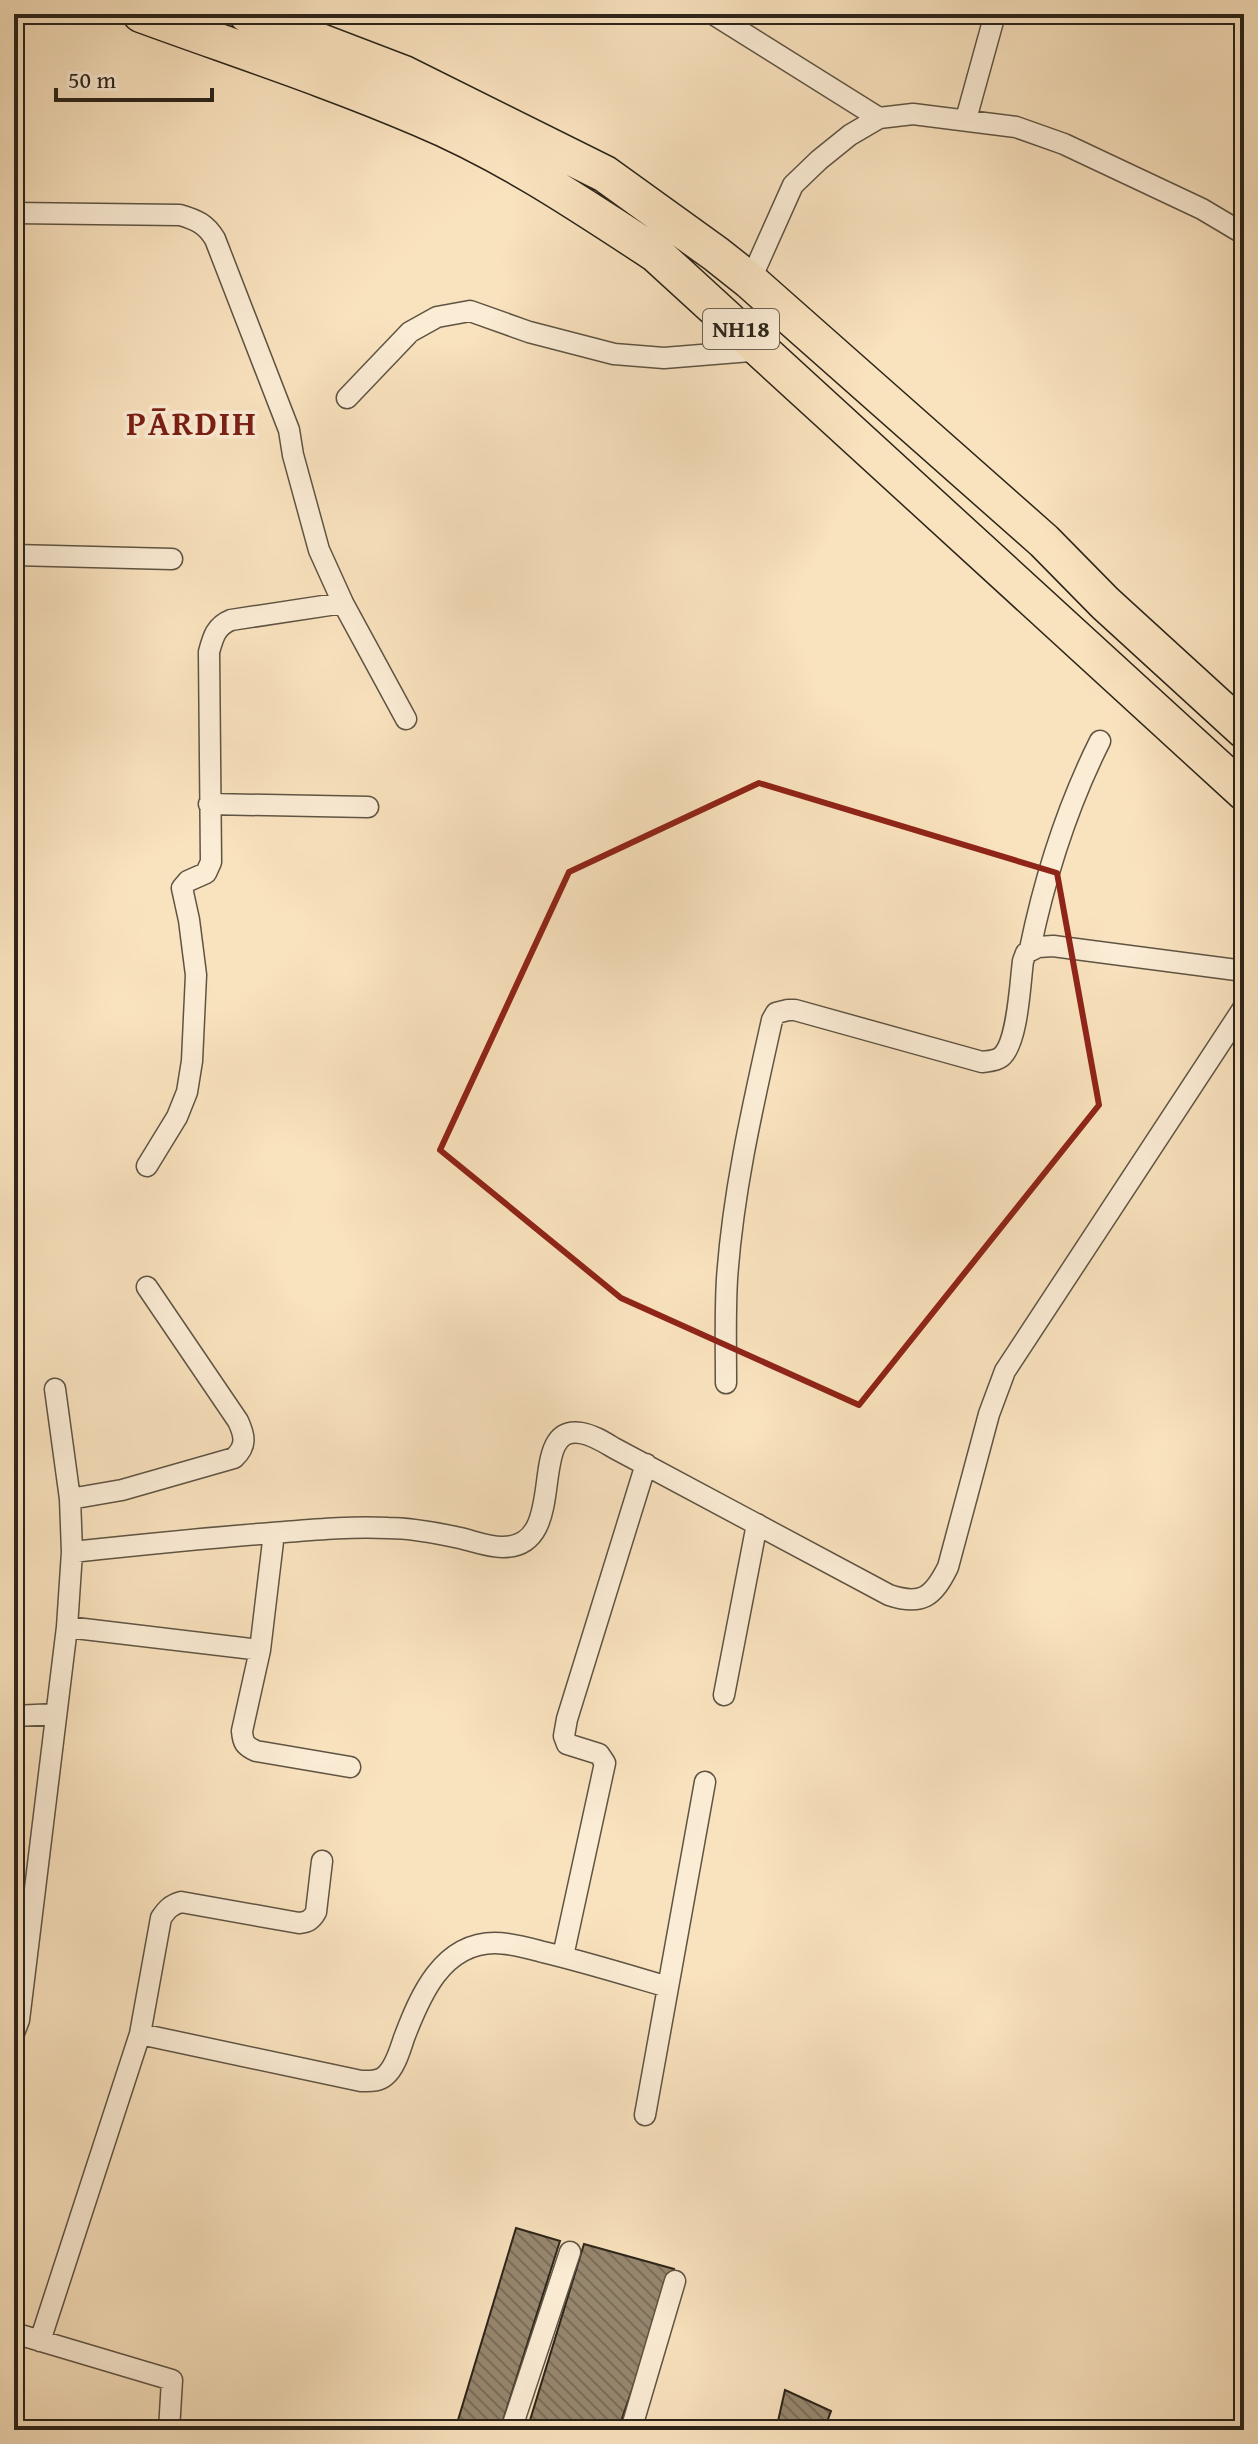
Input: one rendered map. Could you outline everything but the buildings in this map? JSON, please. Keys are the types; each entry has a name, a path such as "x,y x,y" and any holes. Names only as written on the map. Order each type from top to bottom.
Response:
{"highway":[{"name":"NH18","path":"141,14 420,118 491,152 570,197 656,254 1244,792"},
{"name":"NH18","path":"247,14 404,74 605,174 750,281 1044,541 1105,603 1244,730"},
{"path":"1008,575 1044,541"}],"street":[{"path":"713,14 879,118"},
{"path":"966,119 995,14"},
{"path":"750,281 793,185 850,135 879,118 913,114 1016,127 1064,144 1202,209 1244,234"},
{"path":"14,213 180,215 207,226 215,239 289,430 319,550 343,603 406,719"},
{"path":"347,398 410,332 437,317 470,311 529,332 614,354 664,358 763,350"},
{"path":"14,555 172,559"},
{"path":"147,1166 177,1117 187,1092 192,1061 196,975 182,888 209,869 209,652 214,635 221,624 231,620 343,603"},
{"path":"726,1383 727,1279 735,1213 749,1120 776,1013 795,1010 982,1062 1002,1056 1013,1034 1023,961 1030,949 1052,858 1079,782 1100,741"},
{"path":"209,804 368,807"},
{"path":"1030,949 1053,946 1244,971"},
{"path":"72,1552 334,1528 389,1528 441,1534 501,1547 517,1545 526,1540 542,1518 552,1452 557,1441 565,1435 581,1433 591,1435 889,1595 906,1600 929,1595 939,1586 948,1567 989,1414 1005,1371 1244,1007"},
{"path":"70,1499 122,1490 234,1458 241,1451 244,1442 238,1421 147,1287"},
{"path":"14,2033 19,2020 67,1627 72,1552 70,1499 55,1389"},
{"path":"563,1956 605,1763 599,1754 567,1744 564,1736 646,1464"},
{"path":"724,1695 757,1524"},
{"path":"274,1533 260,1650 242,1731 243,1742 247,1747 264,1753 350,1767"},
{"path":"67,1627 260,1650"},
{"path":"14,1716 56,1714"},
{"path":"645,2115 705,1782"},
{"path":"40,2341 140,2034 161,1918 166,1910 181,1902 307,1923 316,1912 322,1861"},
{"path":"140,2034 361,2081 376,2081 386,2075 397,2056 420,2000 439,1970 457,1952 473,1945 514,1944 668,1987"},
{"path":"511,2430 570,2252"},
{"path":"631,2430 675,2281"},
{"path":"14,2333 172,2380 169,2430"}],"highlighted area":[{"path":"759,783 1057,873 1099,1105 859,1405 621,1298 440,1150 569,872"}],"district":[{"name":"PĀRDIH","path":"192,423"}]}
